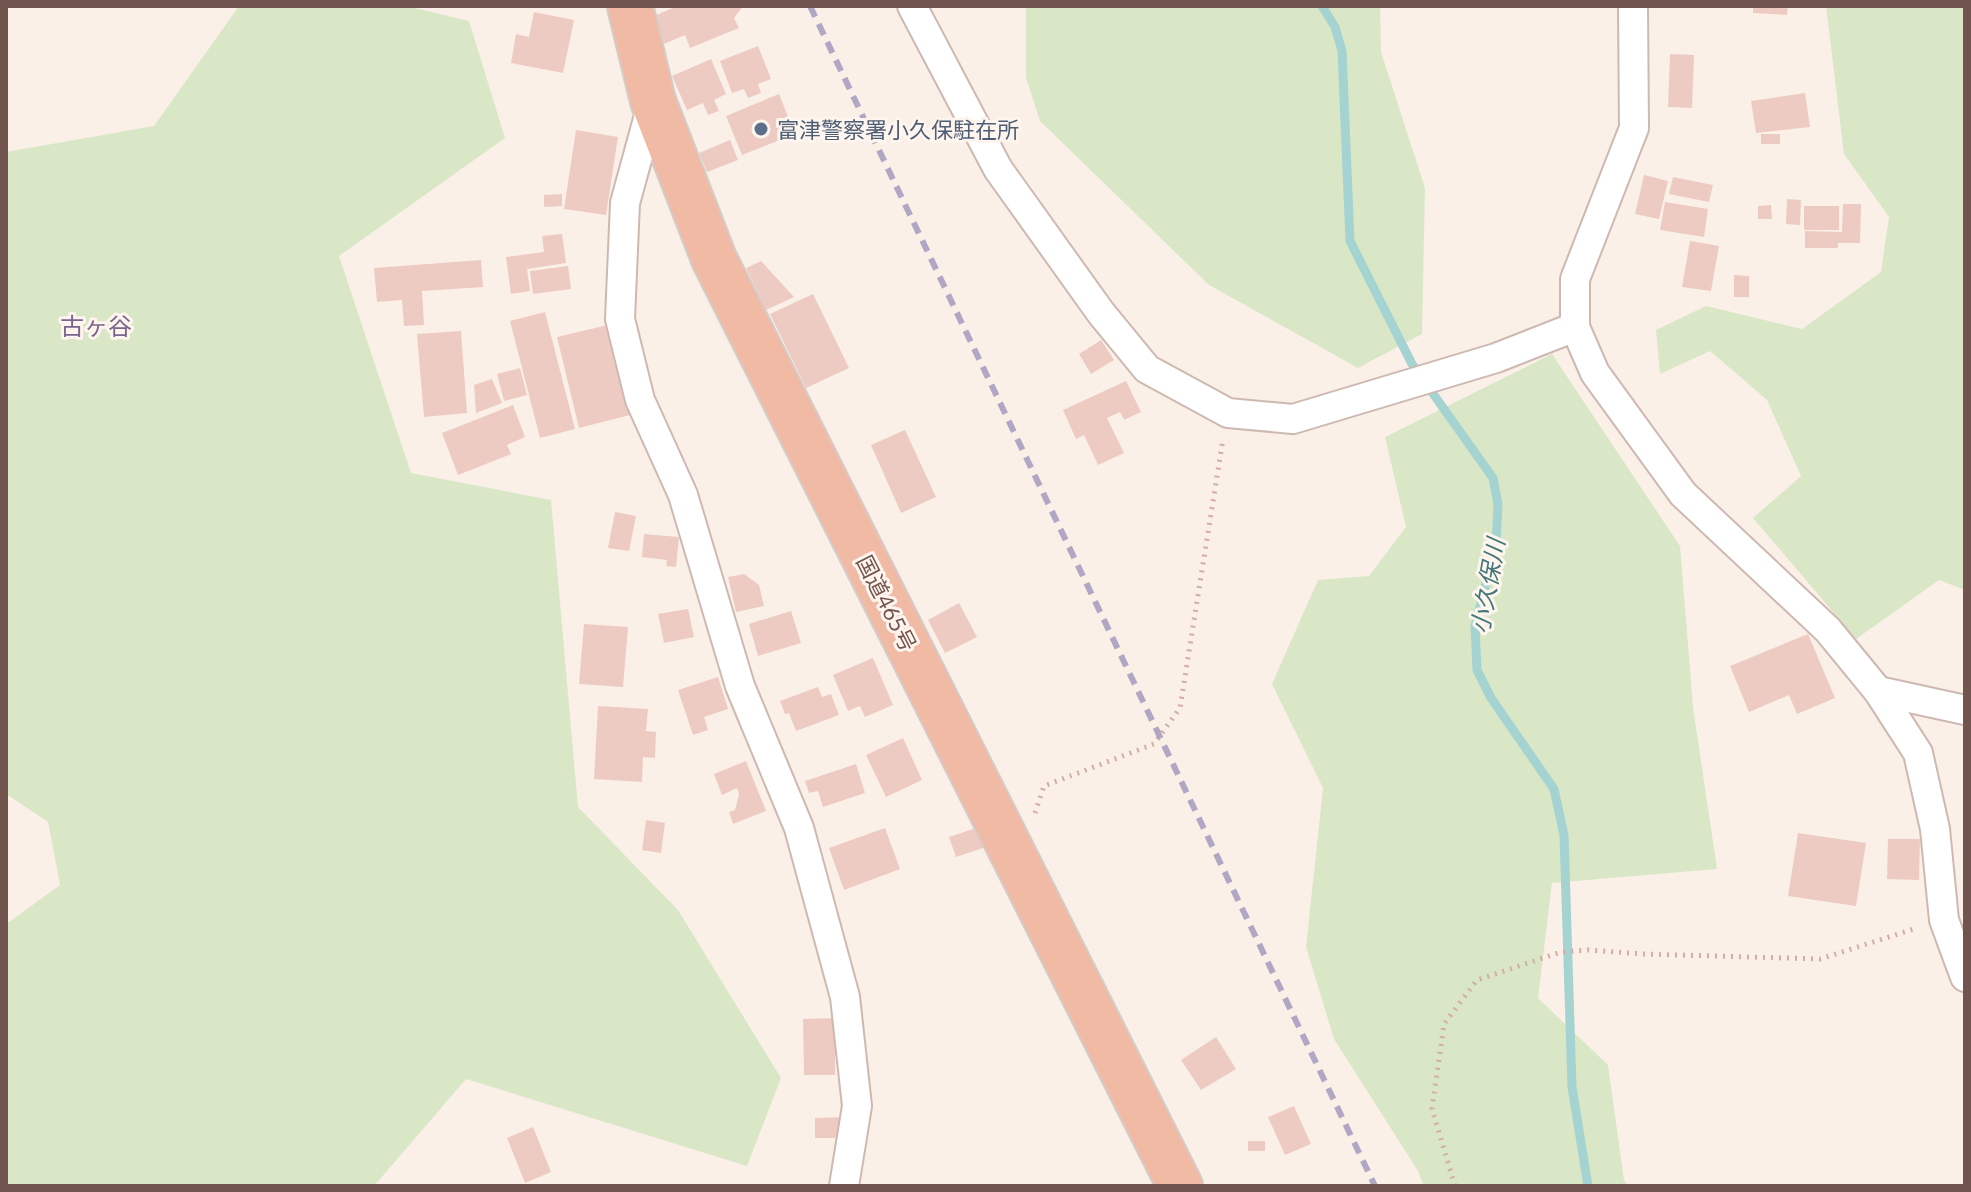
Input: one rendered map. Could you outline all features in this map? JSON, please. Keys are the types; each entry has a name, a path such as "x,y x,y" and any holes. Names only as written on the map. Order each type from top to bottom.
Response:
{"highway":[{"name":"国道465号","path":"632,7 653,101 714,259 1180,1186"}],"street":[{"path":"912,6 998,169 1101,313 1147,369 1228,413 1293,419 1496,358 1575,327"},
{"path":"1633,6 1634,128 1575,279 1575,327 1595,373 1683,494 1828,630 1878,691 1918,753 1935,829 1944,920 1965,977"},
{"path":"653,101 625,203 620,319 640,400 683,495 740,686 799,828 845,997 857,1106 844,1186"},
{"path":"1878,691 1965,710"}],"path":[{"path":"1019,863 1044,786 1154,744 1180,708 1228,413"},
{"path":"1455,1186 1432,1109 1444,1024 1477,980 1561,952 1588,950 1820,959 1944,920"}],"green space":[{"path":"239,6 406,6 469,21 505,138 339,256 411,473 551,500 578,807 678,910 781,1078 747,1166 466,1079 374,1186 6,1186 6,920 9,922 60,885 48,822 6,794 6,152 154,126"},
{"path":"1026,6 1380,6 1381,52 1425,188 1422,334 1358,368 1209,285 1040,121 1026,78"},
{"path":"1826,6 1965,6 1965,590 1939,580 1856,639 1753,518 1801,476 1767,400 1710,351 1660,374 1656,330 1706,306 1802,329 1881,272 1889,217 1844,154"},
{"path":"1552,354 1680,546 1693,707 1717,869 1552,883 1538,998 1608,1065 1624,1180 1628,1186 1424,1186 1418,1171 1334,1039 1306,947 1323,788 1272,684 1318,580 1369,576 1406,527 1385,437"}],"building":[{"path":"677,6 743,6 734,18 739,28 690,48 685,35 664,44 652,17"},
{"path":"1753,6 1788,6 1787,15 1753,13"},
{"path":"534,12 574,20 563,73 511,63 516,34 529,37"},
{"path":"758,46 771,79 758,84 761,93 748,98 744,89 732,93 720,61"},
{"path":"1670,54 1694,55 1692,108 1668,107"},
{"path":"711,59 726,94 714,100 719,111 708,115 703,103 687,110 672,76"},
{"path":"1805,93 1810,127 1756,133 1751,101"},
{"path":"779,94 795,134 742,155 726,116"},
{"path":"576,130 618,137 606,215 564,209"},
{"path":"1761,134 1780,134 1780,144 1761,144"},
{"path":"730,140 738,160 707,172 699,153"},
{"path":"1644,175 1668,181 1659,219 1635,214"},
{"path":"1673,177 1713,185 1709,202 1669,194"},
{"path":"562,194 562,206 544,207 544,195"},
{"path":"1787,199 1801,200 1800,225 1786,224"},
{"path":"1665,202 1708,209 1704,237 1660,230"},
{"path":"1843,204 1861,204 1860,243 1838,243 1838,248 1805,248 1805,231 1842,232"},
{"path":"1771,205 1772,219 1758,219 1758,206"},
{"path":"1804,206 1839,206 1839,230 1804,230"},
{"path":"562,234 566,263 527,269 530,291 511,294 506,257 544,252 542,236"},
{"path":"1690,241 1719,246 1711,291 1682,287"},
{"path":"481,260 483,287 422,291 424,325 404,326 402,300 377,302 374,268"},
{"path":"761,261 794,297 766,310 746,268"},
{"path":"568,266 571,289 533,294 530,271"},
{"path":"1734,275 1749,276 1749,297 1734,297"},
{"path":"813,294 849,368 806,388 770,314"},
{"path":"545,312 575,429 540,438 510,321"},
{"path":"612,324 634,414 579,428 557,337"},
{"path":"461,331 467,413 424,417 417,334"},
{"path":"1101,340 1114,360 1091,374 1079,354"},
{"path":"520,368 527,395 504,401 497,374"},
{"path":"492,379 502,403 476,413 474,385"},
{"path":"1126,381 1141,412 1124,420 1120,412 1107,418 1124,453 1098,465 1084,435 1076,439 1063,410"},
{"path":"513,405 525,437 507,445 511,454 458,475 442,433"},
{"path":"905,430 936,497 901,513 871,445"},
{"path":"615,512 636,516 629,551 608,548"},
{"path":"644,534 679,537 676,567 666,566 667,560 642,557"},
{"path":"744,574 759,585 764,606 736,612 728,577"},
{"path":"959,603 977,637 945,653 928,620"},
{"path":"688,609 694,637 664,643 658,614"},
{"path":"791,611 801,643 758,656 749,624"},
{"path":"584,624 628,627 623,687 579,684"},
{"path":"1808,634 1835,698 1797,714 1789,695 1749,712 1730,666"},
{"path":"873,658 893,705 865,717 860,706 848,711 833,675"},
{"path":"718,677 728,709 704,717 708,730 693,735 678,690"},
{"path":"818,687 822,697 831,694 839,715 796,731 780,701"},
{"path":"598,706 648,709 646,731 656,732 655,758 643,757 642,782 594,779"},
{"path":"903,738 922,780 886,797 866,755"},
{"path":"746,761 766,811 733,824 729,812 735,810 739,794 737,788 722,795 714,774"},
{"path":"856,764 865,793 823,807 818,791 809,793 805,781"},
{"path":"646,820 665,823 661,853 642,850"},
{"path":"985,825 992,845 956,857 949,837"},
{"path":"885,828 900,869 844,890 829,848"},
{"path":"1798,833 1866,843 1856,906 1788,896"},
{"path":"1888,839 1920,839 1919,880 1887,879"},
{"path":"835,1018 835,1075 804,1075 803,1019"},
{"path":"1216,1037 1236,1069 1201,1090 1181,1060"},
{"path":"1294,1106 1311,1144 1285,1155 1268,1117"},
{"path":"844,1117 844,1138 815,1138 815,1118"},
{"path":"533,1127 551,1172 525,1183 507,1138"},
{"path":"1248,1141 1265,1141 1265,1151 1248,1151"}],"waterway":[{"name":"小久保川","path":"1322,6 1335,27 1342,51 1350,241 1412,364 1493,478 1498,504 1496,545 1475,626 1477,670 1491,698 1554,789 1564,835 1572,1087 1588,1186"}],"railway":[{"path":"810,6 1375,1186"}],"place":[{"name":"富津警察署小久保駐在所","path":"761,129"}],"district":[{"name":"古ヶ谷","path":"96,325"}]}
